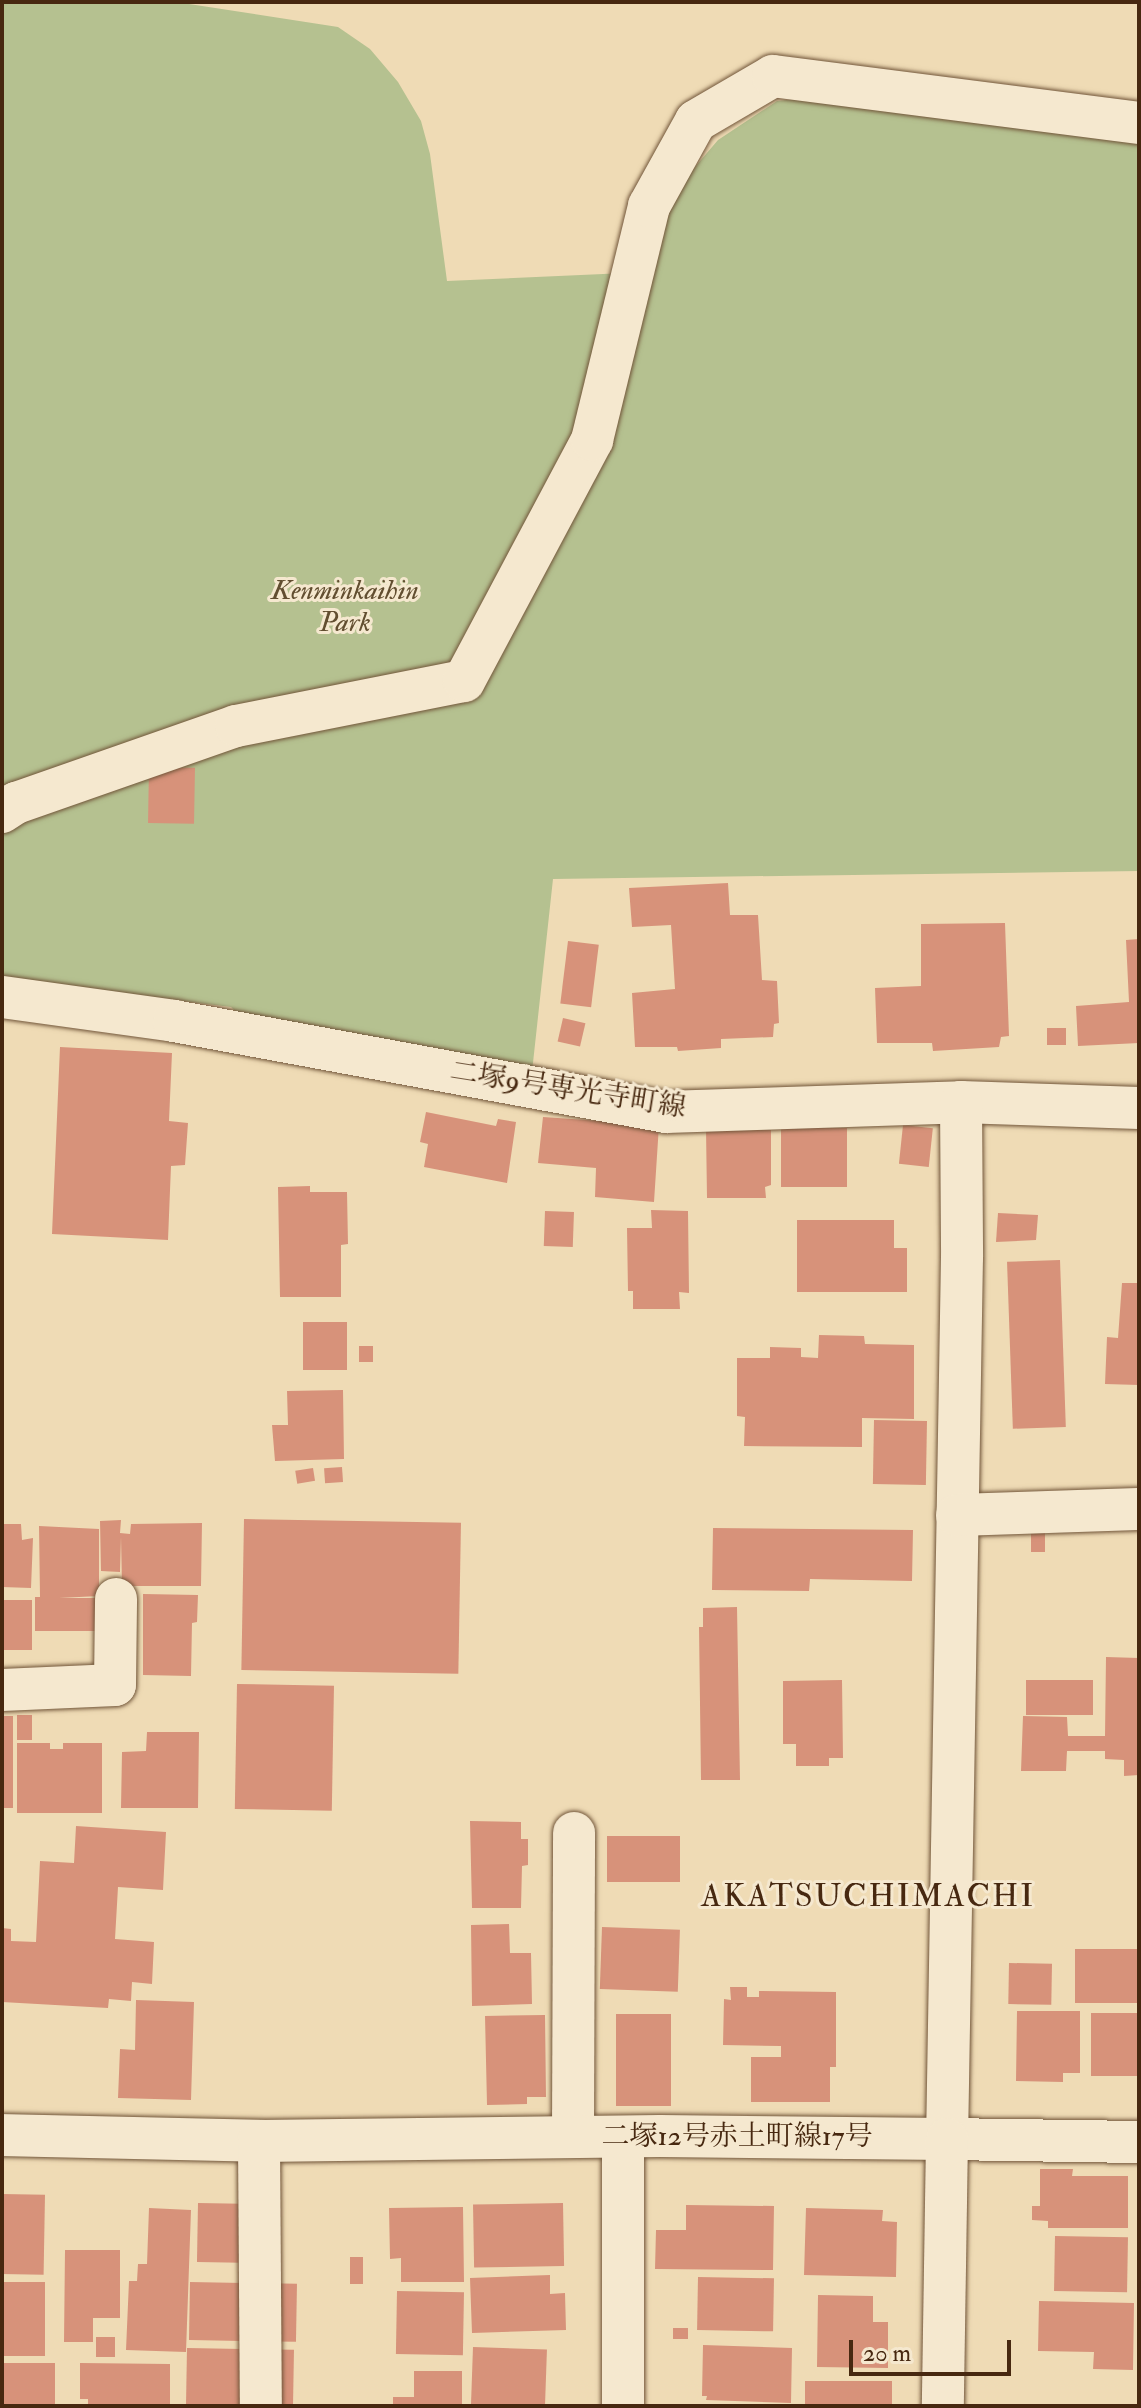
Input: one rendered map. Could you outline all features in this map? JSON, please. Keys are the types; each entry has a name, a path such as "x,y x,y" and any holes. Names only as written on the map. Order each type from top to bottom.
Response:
{"street":[{"path":"2,812 16,803 236,726 464,681 592,440 649,206 696,121 773,76 1139,123"},
{"name":"二塚9号専光寺町線","path":"2,997 174,1021 666,1112 961,1102 1139,1108"},
{"path":"943,2406 961,1102"},
{"path":"957,1515 1139,1509"},
{"path":"2,1690 115,1685 116,1599"},
{"path":"573,2136 574,1833"},
{"name":"二塚12号赤土町線17号","path":"2,2135 259,2141 573,2136 1139,2142"},
{"path":"623,2137 623,2406"},
{"path":"259,2141 261,2406"}],"green space":[{"name":"Kenminkaihin Park","path":"2,2 176,2 338,27 370,49 398,82 421,121 430,154 447,281 648,272 671,204 689,174 718,140 777,101 822,96 1139,138 1139,871 553,879 532,1072 239,1015 231,1007 2,979"}],"building":[{"path":"149,767 195,768 194,824 148,823"},
{"path":"728,883 730,915 758,915 762,980 777,981 779,1023 774,1024 773,1037 721,1039 721,1048 678,1051 677,1047 635,1047 632,993 675,989 671,925 632,927 629,888"},
{"path":"1005,923 1009,1036 1001,1037 999,1047 933,1051 932,1043 877,1043 875,988 921,986 921,924"},
{"path":"1139,939 1139,1043 1078,1046 1076,1006 1129,1002 1126,940"},
{"path":"568,941 599,945 591,1007 560,1004"},
{"path":"563,1018 585,1023 580,1047 558,1041"},
{"path":"1047,1028 1066,1028 1066,1045 1047,1045"},
{"path":"60,1047 172,1053 169,1121 188,1123 185,1165 171,1166 168,1240 52,1234"},
{"path":"426,1112 496,1126 498,1119 516,1122 507,1183 424,1167 428,1144 420,1142"},
{"path":"543,1117 659,1125 654,1202 595,1197 596,1168 538,1163"},
{"path":"903,1125 933,1128 929,1167 899,1164"},
{"path":"781,1128 847,1128 847,1187 781,1187"},
{"path":"706,1129 771,1130 771,1185 765,1187 766,1198 707,1198"},
{"path":"310,1186 310,1192 347,1192 348,1244 341,1245 341,1297 280,1297 278,1187"},
{"path":"651,1210 688,1211 689,1293 679,1292 680,1309 633,1309 633,1291 628,1291 627,1228 652,1228"},
{"path":"545,1211 574,1212 573,1247 544,1246"},
{"path":"998,1213 1038,1215 1036,1240 996,1242"},
{"path":"797,1220 894,1220 894,1248 907,1248 907,1292 797,1292"},
{"path":"1060,1260 1066,1427 1013,1429 1007,1262"},
{"path":"1122,1283 1139,1283 1139,1385 1105,1384 1107,1337 1118,1338"},
{"path":"303,1322 347,1322 347,1370 303,1370"},
{"path":"819,1335 864,1336 865,1344 914,1345 914,1419 862,1418 862,1447 744,1446 745,1417 737,1416 737,1358 770,1358 770,1347 801,1348 801,1357 818,1358"},
{"path":"359,1346 373,1346 373,1362 359,1362"},
{"path":"343,1390 344,1459 275,1461 272,1425 288,1425 287,1391"},
{"path":"874,1420 927,1421 926,1485 873,1484"},
{"path":"342,1467 343,1482 325,1483 324,1468"},
{"path":"313,1468 315,1481 297,1484 295,1471"},
{"path":"244,1519 461,1523 458,1674 241,1670"},
{"path":"121,1520 120,1533 130,1534 131,1524 202,1523 201,1586 122,1586 121,1537 120,1572 101,1571 100,1521"},
{"path":"2,1524 21,1524 22,1540 33,1538 31,1588 2,1587"},
{"path":"39,1526 99,1529 99,1596 59,1598 105,1598 105,1631 35,1631 35,1597 40,1597"},
{"path":"713,1528 913,1530 912,1581 810,1579 809,1591 712,1590"},
{"path":"1031,1530 1045,1530 1045,1552 1031,1552"},
{"path":"143,1594 198,1595 197,1622 192,1623 191,1676 143,1675"},
{"path":"2,1600 32,1600 32,1650 2,1650"},
{"path":"737,1607 740,1780 701,1780 699,1627 703,1627 703,1608"},
{"path":"1106,1657 1139,1658 1139,1775 1124,1776 1124,1760 1105,1759 1105,1751 1067,1751 1066,1771 1021,1771 1023,1716 1067,1717 1068,1736 1105,1736"},
{"path":"842,1680 843,1758 829,1758 829,1766 796,1766 796,1744 783,1744 783,1681"},
{"path":"1026,1680 1093,1680 1093,1715 1026,1715"},
{"path":"237,1684 334,1686 332,1811 235,1809"},
{"path":"17,1715 32,1715 32,1740 17,1740"},
{"path":"2,1716 13,1716 13,1808 2,1808"},
{"path":"147,1732 199,1732 198,1808 121,1808 122,1752 146,1751"},
{"path":"17,1743 50,1743 50,1749 63,1749 63,1743 102,1743 102,1813 17,1813"},
{"path":"470,1821 521,1822 521,1839 528,1839 528,1865 522,1866 521,1908 472,1908"},
{"path":"76,1826 166,1832 163,1890 118,1887 115,1939 154,1942 152,1984 132,1982 131,2001 109,1999 108,2008 2,2002 2,1928 11,1929 11,1941 36,1942 40,1861 74,1863"},
{"path":"607,1836 680,1836 680,1882 607,1882"},
{"path":"509,1924 510,1953 531,1953 532,2004 472,2006 471,1925"},
{"path":"602,1927 680,1930 678,1992 600,1989"},
{"path":"1075,1949 1139,1949 1139,2003 1075,2003"},
{"path":"1009,1963 1052,1964 1051,2005 1008,2004"},
{"path":"730,1987 747,1987 747,1997 759,1997 759,1991 836,1992 836,2067 830,2067 830,2102 751,2102 751,2057 781,2057 781,2046 723,2045 724,1999 731,2000"},
{"path":"136,2000 194,2002 191,2100 118,2098 120,2049 135,2050"},
{"path":"1017,2011 1080,2011 1080,2073 1063,2073 1063,2082 1016,2081"},
{"path":"1091,2013 1139,2013 1139,2076 1091,2076"},
{"path":"616,2014 671,2014 671,2106 616,2106"},
{"path":"545,2015 546,2097 527,2097 527,2104 487,2105 485,2016"},
{"path":"1040,2169 1073,2169 1072,2176 1128,2176 1128,2228 1048,2228 1048,2221 1032,2220 1032,2206 1040,2206"},
{"path":"2,2194 45,2195 44,2275 2,2274"},
{"path":"198,2203 260,2204 259,2263 197,2262"},
{"path":"563,2203 564,2266 474,2268 473,2205"},
{"path":"686,2205 774,2206 773,2270 655,2269 656,2230 686,2230"},
{"path":"463,2207 464,2282 401,2282 401,2258 390,2259 389,2208"},
{"path":"149,2208 191,2210 186,2352 126,2350 129,2281 137,2281 138,2264 147,2264"},
{"path":"806,2208 883,2210 882,2221 897,2222 896,2277 804,2275"},
{"path":"1055,2236 1128,2237 1127,2292 1054,2291"},
{"path":"65,2250 120,2250 120,2318 93,2318 93,2342 64,2342"},
{"path":"350,2257 363,2257 363,2284 350,2284"},
{"path":"550,2275 550,2294 565,2293 566,2330 472,2333 470,2278"},
{"path":"698,2277 774,2278 773,2331 697,2330"},
{"path":"2,2282 45,2282 45,2356 2,2356"},
{"path":"190,2282 297,2284 296,2342 189,2340"},
{"path":"397,2291 464,2292 463,2355 396,2354"},
{"path":"818,2295 873,2296 873,2322 888,2322 888,2368 817,2367"},
{"path":"1039,2301 1134,2303 1133,2370 1093,2369 1094,2352 1038,2351"},
{"path":"673,2328 688,2328 688,2339 673,2339"},
{"path":"96,2337 115,2337 115,2357 96,2357"},
{"path":"703,2345 792,2348 791,2403 706,2400 707,2396 702,2396"},
{"path":"473,2347 547,2350 545,2406 471,2406"},
{"path":"187,2348 294,2350 293,2406 186,2406"},
{"path":"2,2363 55,2363 55,2406 2,2406"},
{"path":"80,2363 170,2364 170,2406 88,2406 88,2399 80,2399"},
{"path":"414,2371 462,2371 462,2406 393,2406 393,2397 414,2397"},
{"path":"805,2381 892,2381 892,2406 805,2406"}],"district":[{"name":"AKATSUCHIMACHI","path":"868,1896"}]}
